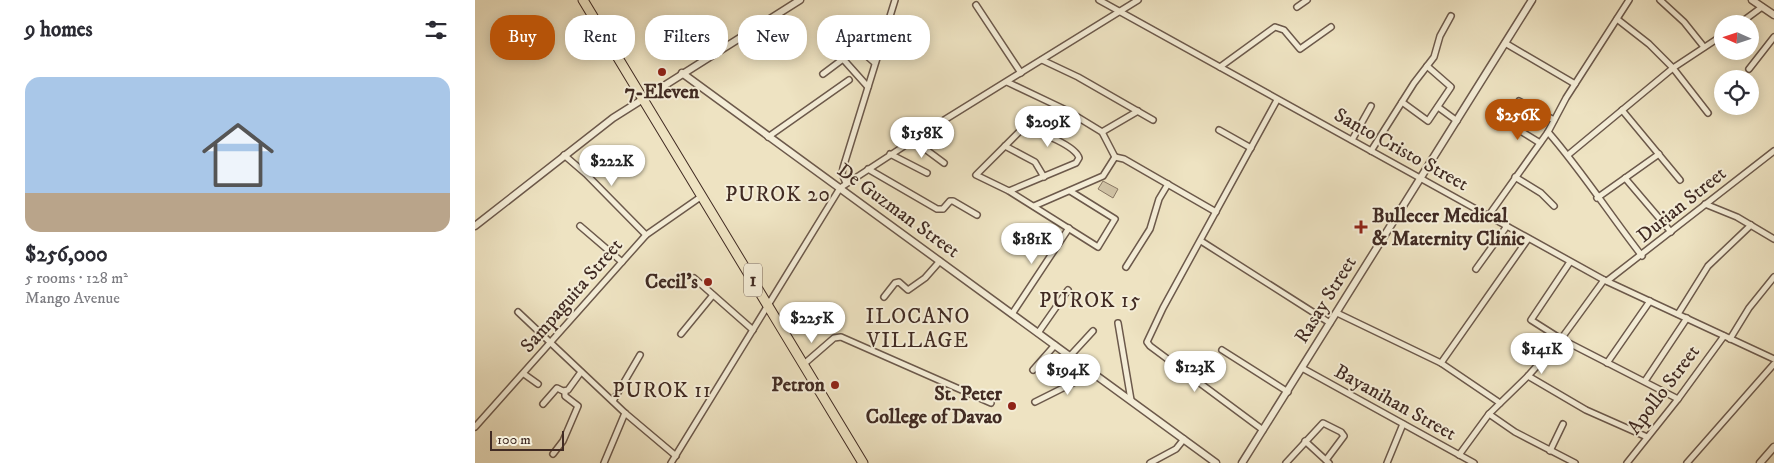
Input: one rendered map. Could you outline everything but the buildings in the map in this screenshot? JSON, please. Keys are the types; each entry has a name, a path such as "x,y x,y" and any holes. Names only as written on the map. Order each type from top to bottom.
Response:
{"highway":[{"name":"1","path":"583,0 863,463"}],"street":[{"path":"475,226 564,155 643,98 800,0"},
{"path":"846,183 842,174 843,168 895,0"},
{"name":"Santo Cristo Street","path":"1099,0 1277,100 1489,215 1570,262 1774,359"},
{"path":"671,463 839,188 1138,0"},
{"path":"1297,7 1307,0"},
{"name":"Rasay Street","path":"1242,463 1532,0"},
{"path":"1489,215 1548,132 1575,84 1629,0"},
{"path":"1661,0 1684,22 1704,47"},
{"path":"1752,0 1774,16"},
{"path":"976,5 1021,73"},
{"path":"1751,15 1762,7"},
{"path":"1371,151 1402,102 1434,57 1440,36 1451,16"},
{"path":"1617,19 1649,44 1673,68 1708,113"},
{"path":"1220,67 1275,27 1284,30 1300,49 1331,27"},
{"path":"1749,68 1774,37"},
{"path":"1568,155 1673,68 1714,41"},
{"path":"1505,43 1575,84"},
{"path":"823,74 843,59 868,87"},
{"path":"871,60 875,63"},
{"path":"1043,60 1153,120"},
{"path":"1402,102 1427,122 1438,108 1451,87 1427,66"},
{"name":"De Guzman Street","path":"682,73 1216,463"},
{"path":"768,136 849,80"},
{"path":"1007,82 1048,100 1102,132 1115,157"},
{"path":"1263,430 1148,345 1147,342 1163,308 1277,100"},
{"path":"1519,101 1554,120"},
{"path":"1352,140 1371,106"},
{"path":"1438,108 1457,121"},
{"path":"1622,110 1680,180"},
{"path":"1102,132 1138,111"},
{"path":"1506,122 1540,143"},
{"path":"1009,191 1076,163 1078,155 1068,146 1025,128 976,174 1009,191 1098,247 1115,219 1071,190"},
{"path":"1219,130 1251,148"},
{"path":"1548,132 1568,155 1597,198 1642,256"},
{"path":"913,140 944,163"},
{"path":"1005,146 1035,162 1044,177"},
{"name":"Durian Street","path":"1459,455 1489,414 1529,376 1561,339 1606,280 1642,256 1774,151"},
{"path":"891,154 927,173"},
{"path":"1597,198 1659,154"},
{"path":"564,155 586,174 646,235"},
{"path":"1115,157 1125,159 1216,212"},
{"path":"1034,206 1106,174 1115,157"},
{"path":"868,169 937,209 943,209 950,201 953,201 977,215"},
{"path":"1515,177 1541,192 1554,206"},
{"path":"1625,178 1671,232"},
{"path":"1126,267 1150,229 1159,199 1168,184"},
{"name":"Sampaguita Street","path":"475,427 646,235 702,196"},
{"path":"1705,204 1751,225 1774,239"},
{"path":"1678,314 1708,266 1751,225"},
{"path":"580,226 622,262"},
{"path":"1476,269 1507,226"},
{"path":"1012,314 1069,228"},
{"path":"1441,363 1529,239"},
{"path":"1201,241 1331,323"},
{"path":"884,297 899,282 908,290 925,278 940,261"},
{"path":"1570,262 1531,320 1561,339 1678,399"},
{"path":"1730,339 1749,308 1774,277"},
{"path":"694,278 753,330"},
{"path":"1038,332 1068,290"},
{"path":"681,334 713,295"},
{"path":"1607,363 1650,301"},
{"path":"518,312 625,413 676,456"},
{"path":"1337,313 1441,363 1500,403"},
{"path":"1645,381 1687,318"},
{"path":"1119,323 1131,400"},
{"path":"1070,356 1093,331"},
{"name":"Apollo Street","path":"1627,463 1678,399 1724,336"},
{"path":"804,364 834,338 841,337 991,403"},
{"path":"1033,370 1055,345"},
{"path":"1222,350 1288,392"},
{"path":"613,401 640,355"},
{"path":"1687,463 1774,364"},
{"name":"Bayanihan Street","path":"1302,368 1474,463"},
{"path":"565,392 581,372"},
{"path":"1035,402 1093,373"},
{"path":"523,374 539,384"},
{"path":"1529,376 1586,410 1647,437"},
{"path":"543,404 557,388 565,392 565,396 578,406 563,441 553,454"},
{"path":"604,463 625,413"},
{"path":"1489,414 1550,451 1575,463"},
{"path":"1286,463 1305,441 1323,423 1343,433 1343,439 1327,462 1305,441"},
{"path":"1387,463 1403,424"},
{"path":"1550,451 1563,424"},
{"path":"1150,463 1176,449 1184,439"},
{"path":"1760,463 1774,447"}],"shaded area":[{"path":"1103,181 1118,189 1113,198 1098,189"}],"place":[{"name":"7-Eleven","path":"662,72"},
{"name":"Bullecer Medical & Maternity Clinic","path":"1361,227"},
{"name":"Cecil's","path":"708,282"},
{"name":"Petron","path":"835,385"},
{"name":"St. Peter College of Davao","path":"1012,406"}],"district":[{"name":"PUROK 20","path":"778,195"},
{"name":"PUROK 15","path":"1090,301"},
{"name":"ILOCANO VILLAGE","path":"918,329"},
{"name":"PUROK 11","path":"662,391"}]}
